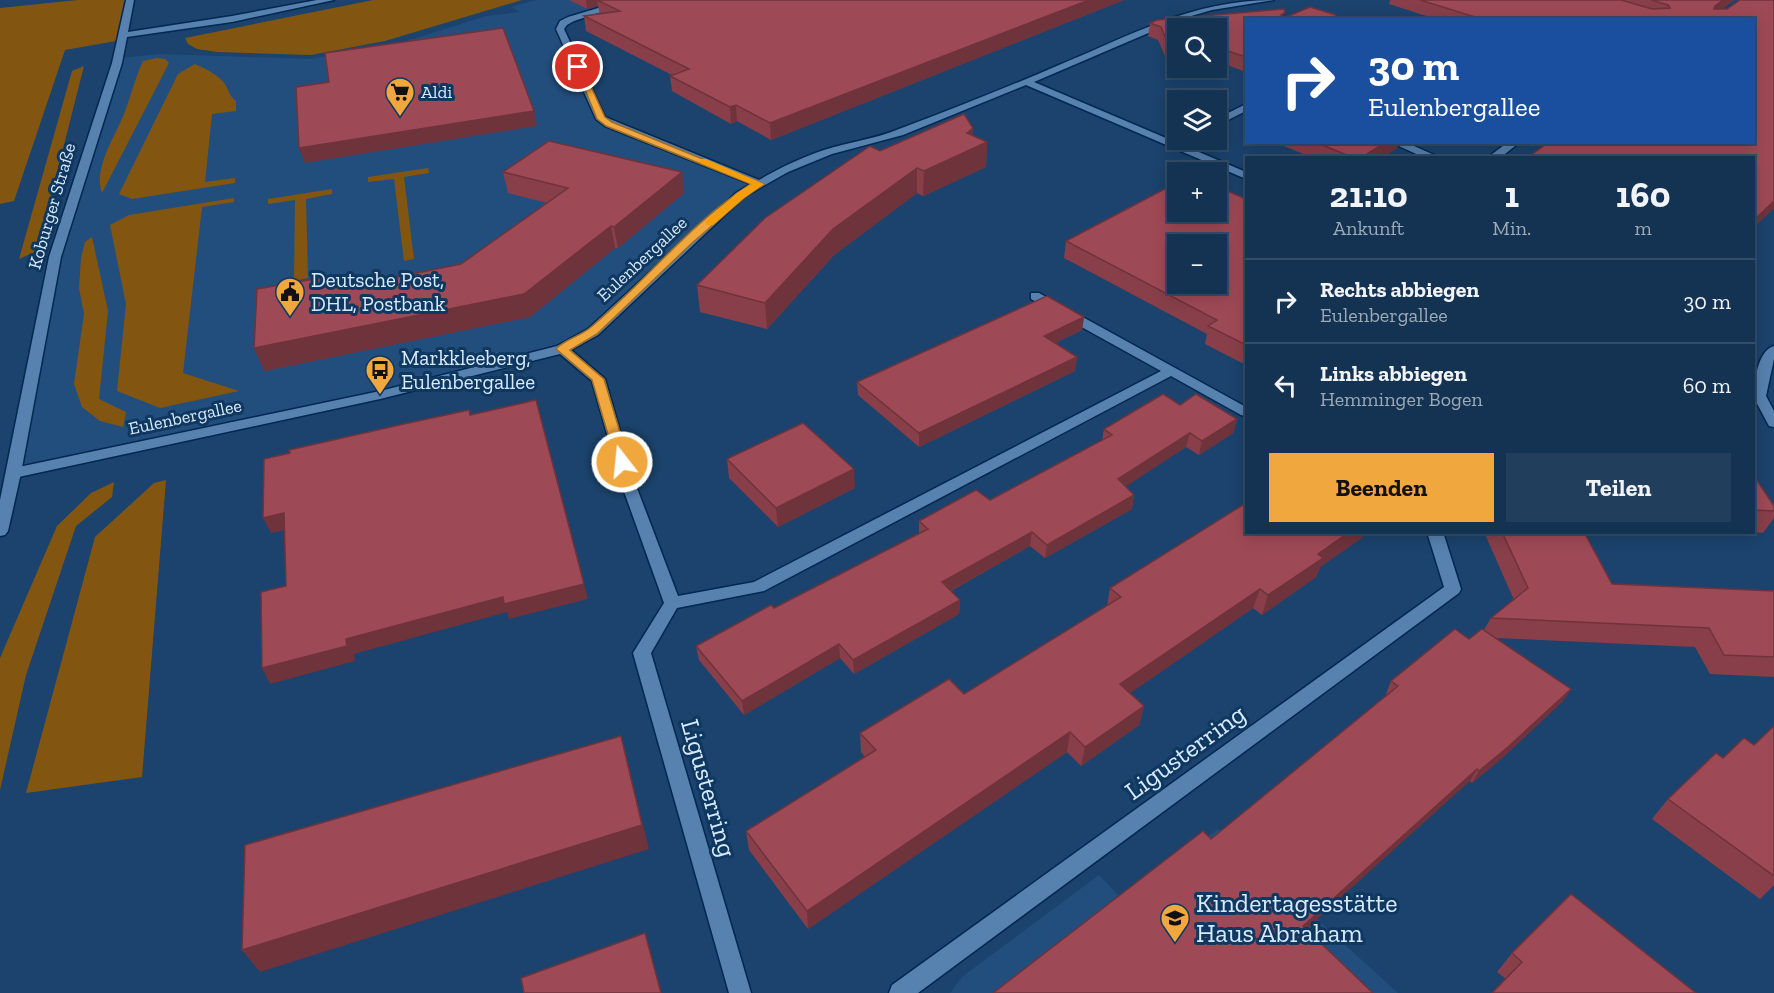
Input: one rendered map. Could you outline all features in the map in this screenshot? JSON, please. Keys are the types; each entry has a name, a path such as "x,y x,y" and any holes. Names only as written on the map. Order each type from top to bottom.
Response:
{"street":[{"name":"Koburger Straße","path":"0,531 14,473 55,256 117,63 130,0"},
{"path":"123,35 232,19 330,0"},
{"path":"634,0 571,19 563,23 560,29 601,119 759,184"},
{"name":"Eulenbergallee","path":"14,473 380,395 562,349 593,332 740,195 759,184 828,152 898,133 1026,82 1178,17 1211,8 1270,0"},
{"path":"1026,82 1167,142"},
{"path":"1227,117 1245,108"},
{"path":"1400,144 1431,156"},
{"path":"1495,156 1512,144"},
{"path":"1186,150 1245,176"},
{"path":"1035,296 1245,411"},
{"path":"562,349 598,379 628,483 672,603 758,587 1172,370"},
{"path":"1774,350 1767,357 1756,396 1774,423"},
{"name":"Ligusterring","path":"900,993 1453,589 1436,534"},
{"name":"Ligusterring","path":"672,603 642,653 740,993"}],"shaded area":[{"path":"78,0 130,0 122,40 65,50 14,201 0,204 0,8"},
{"path":"373,0 522,0 385,41 311,55 217,52 197,49 188,44 185,38"},
{"path":"536,0 634,0 571,19 560,29 601,119 759,184 593,332 522,360 14,473 46,307 118,58 162,54 310,59 400,43 486,16 520,12 511,7"},
{"path":"165,59 169,63 102,193 100,173 106,153 124,114 140,67 143,61"},
{"path":"195,64 218,77 236,101 236,111 212,114 205,182 235,178 235,183 132,199 119,194 178,74"},
{"path":"84,66 37,251 19,259 72,71"},
{"path":"428,168 429,173 404,177 414,259 404,261 394,179 368,182 368,177"},
{"path":"332,189 332,194 306,199 308,278 294,281 295,200 268,204 268,199"},
{"path":"234,198 234,202 202,207 183,373 239,391 160,408 117,391 126,304 110,225 129,215"},
{"path":"92,237 108,311 99,399 126,412 123,427 100,421 82,407 74,384 84,314 79,288 81,258 85,242"},
{"path":"166,480 142,777 26,793 95,537 154,483"},
{"path":"114,482 112,497 76,526 26,675 0,790 0,658 57,526 91,493"},
{"name":"Kindertagesstätte Haus Abraham","path":"1218,829 1398,993 950,993 963,976 1099,875 1124,901"}],"building":[{"path":"597,0 1089,0 770,123 736,105 730,107 670,76 689,69 584,16 620,11"},
{"path":"1420,0 1621,0 1652,9 1670,8 1668,5 1651,0 1723,0 1714,9 1727,9 1740,0 1774,0 1774,201 1755,219 1755,156 1530,156 1546,144 1755,144 1755,18 1478,18"},
{"path":"1310,7 1336,15 1335,18 1284,18"},
{"path":"1284,9 1285,13 1281,15 1284,18 1245,18 1245,57 1227,51 1227,18 1180,18"},
{"path":"1167,19 1167,41 1161,27 1150,23"},
{"path":"503,28 534,111 299,148 296,87 329,82 325,53"},
{"path":"964,114 973,128 967,133 987,142 924,171 917,168 833,229 765,303 697,285 765,218 870,146 880,151"},
{"path":"549,141 682,172 614,227 611,226 524,294 254,348 257,289 320,278 320,285 372,276 372,282 461,264 568,188 503,172"},
{"path":"1320,144 1383,144 1364,156 1349,156"},
{"path":"1167,188 1167,222 1227,222 1227,191 1245,199 1245,344 1208,326 1217,320 1167,294 1227,294 1227,234 1167,234 1167,294 1066,241"},
{"path":"1047,296 1084,317 1044,336 1077,357 919,433 857,382"},
{"path":"1163,394 1180,405 1196,394 1237,419 1202,441 1190,433 1118,479 1134,495 1047,545 1032,532 942,582 960,600 853,660 839,644 742,701 696,646 771,605 774,608 928,529 919,521 976,490 990,500 1112,435 1104,429"},
{"path":"536,400 584,584 504,604 503,597 346,639 347,646 262,668 261,592 286,586 284,513 263,518 264,459 290,453 289,450 404,424 469,410 470,415"},
{"path":"803,423 854,469 776,508 727,459"},
{"path":"1755,478 1774,506 1774,511 1755,510"},
{"path":"1245,504 1245,534 1346,534 1318,554 1323,558 1268,595 1260,589 1120,684 1144,706 1085,747 1070,732 807,911 746,831 876,750 860,733 949,679 964,694 1121,597 1110,588"},
{"path":"1503,534 1585,534 1612,584 1774,591 1774,657 1724,655 1709,628 1491,618 1528,588"},
{"path":"1455,629 1469,639 1482,629 1571,689 1508,747 1479,771 1477,769 1303,926 1373,993 993,993 1203,831 1211,839 1398,686 1391,681"},
{"path":"1774,726 1774,876 1668,799 1716,753 1723,758 1744,738 1754,745"},
{"path":"621,736 642,825 242,950 245,845"},
{"path":"1571,894 1696,993 1492,993 1522,962 1512,953"},
{"path":"645,933 661,993 524,993 521,978"}],"slow traffic":[{"path":"703,161 759,184 740,195 709,223"}],"place":[{"name":"Aldi","path":"400,118"},
{"name":"Deutsche Post, DHL, Postbank","path":"290,318"},
{"name":"Markkleeberg, Eulenbergallee","path":"380,396"},
{"name":"Kindertagesstätte Haus Abraham","path":"1175,944"}],"route":[{"path":"578,67 601,119 759,184 740,195 593,332 562,349 598,379 622,462"}]}
